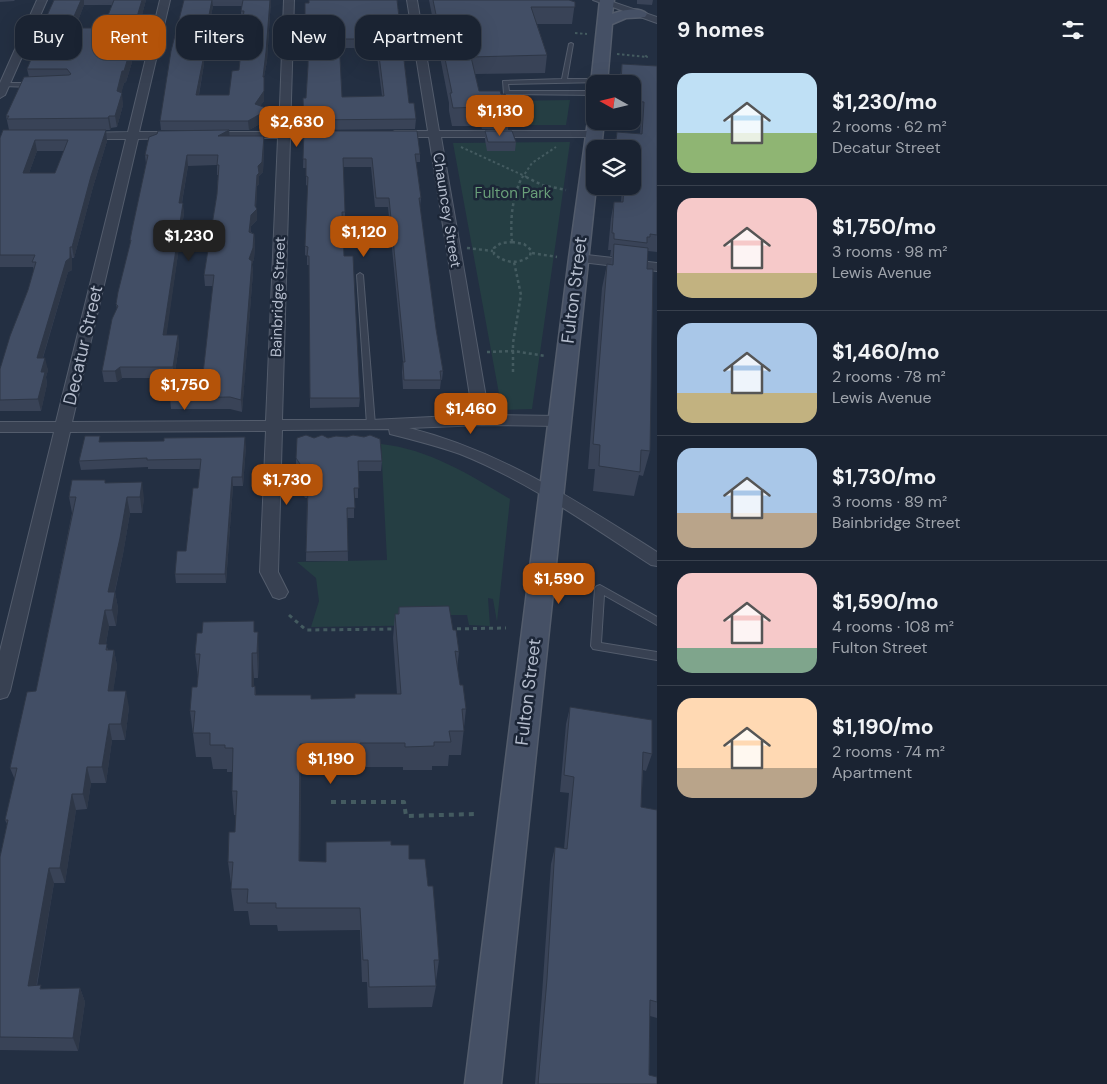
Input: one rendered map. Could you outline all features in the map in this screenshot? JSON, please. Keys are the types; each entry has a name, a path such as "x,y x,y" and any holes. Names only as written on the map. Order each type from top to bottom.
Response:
{"main road":[{"path":"599,75 606,21 604,1"},
{"path":"606,21 624,14 640,14"},
{"name":"Fulton Street","path":"483,1084 559,421 568,258 595,130"}],"street":[{"path":"0,95 42,0"},
{"name":"Decatur Street","path":"0,690 166,0"},
{"name":"Bainbridge Street","path":"279,592 269,572 289,0"},
{"name":"Chauncey Street","path":"412,0 482,420"},
{"path":"604,1 657,20"},
{"path":"381,134 586,128"},
{"path":"69,136 335,135"},
{"path":"568,258 657,267"},
{"path":"0,428 371,425 482,420 559,421"},
{"path":"371,425 433,439 468,450 501,465 657,560"}],"lane":[{"path":"564,81 570,44"},
{"path":"586,84 564,81 505,82 506,93 586,87"},
{"path":"4,85 43,84"},
{"path":"360,275 371,425"},
{"path":"657,621 600,588 596,646 657,656"}],"path":[{"path":"571,33 587,34"},
{"path":"614,54 647,57 636,54"},
{"path":"456,145 542,185 566,190"},
{"path":"512,242 510,228 511,206 522,175 538,158 560,146"},
{"path":"493,251 496,245 512,242 528,247 532,254"},
{"path":"467,248 493,251 502,260 514,262 524,260 532,254 568,258"},
{"path":"513,372 513,351 521,295 514,262"},
{"path":"486,352 513,351 546,356"},
{"path":"288,615 306,630 404,629"},
{"path":"443,629 506,628"},
{"path":"331,802 404,802 406,816 476,814"}],"green space":[{"path":"570,100 566,125 507,125 501,101"},
{"name":"Fulton Park","path":"570,142 532,409 502,410 453,143"},
{"path":"381,444 416,451 432,457 464,472 510,499 497,622 493,599 488,598 490,626 469,625 467,615 445,615 446,625 311,627 319,601 316,578 297,562 387,560"}],"building":[{"path":"54,0 81,0 75,15 47,15"},
{"path":"114,0 142,0 138,15 108,15"},
{"path":"184,0 212,0 209,15 180,15"},
{"path":"243,0 270,0 263,77 264,91 255,104 269,109 248,121 160,121 176,31 176,60 203,60 196,95 229,95 232,71 239,70 240,60 263,60 263,15 243,15 244,11 241,11"},
{"path":"309,0 397,0 399,15 355,15 355,39 345,39 345,15 305,15 305,3 309,3"},
{"path":"433,0 569,0 575,2 575,7 531,7 547,55 481,57 481,15 436,15"},
{"path":"82,28 92,28 92,60 127,60 124,71 122,71 117,91 122,93 115,116 109,116 108,118 7,119 9,116 6,116 24,77 71,74 67,69 27,69 31,60 82,60"},
{"path":"308,60 340,60 342,97 384,96 380,60 404,60 409,103 414,103 416,119 304,120 303,98 306,98"},
{"path":"445,60 472,60 479,91 500,91 501,94 505,94 510,111 484,111 483,107 453,108 450,93 452,93"},
{"path":"622,64 657,66 657,235 650,234 650,237 647,237 647,243 614,239 614,233 612,233 614,202 623,202 623,195 641,195 641,140 616,140 617,132 642,134 644,102 641,102 641,75 621,75"},
{"path":"3,130 106,130 91,176 72,247 70,247 70,258 66,261 37,358 45,358 41,372 45,372 38,399 0,400 0,369 36,262 32,262 35,255 0,255 0,138","holes":["35,140 68,140 55,173 23,173"]},
{"path":"229,130 218,136 264,136 262,162 258,166 259,173 257,175 255,206 257,209 251,215 249,232 254,234 253,248 249,259 252,261 241,400 230,397 170,398 172,383 202,383 214,275 204,275 217,194 218,155 187,155 179,203 183,203 163,335 178,335 173,367 120,367 115,371 102,371 112,319 118,306 116,304 118,292 131,240 148,155 145,155 149,137 157,134 158,131"},
{"path":"304,131 417,131 420,154 415,154 421,198 419,198 443,371 440,371 441,380 404,380 403,362 405,362 389,198 376,198 372,158 343,158 345,212 342,212 344,256 353,256 360,398 310,398 309,256 307,256 308,247 305,246 308,177 306,176 306,159 303,159"},
{"path":"485,131 512,131 516,142 488,142"},
{"path":"614,244 648,248 647,269 653,269 650,451 641,450 640,472 599,466 600,445 593,444 607,264 613,265"},
{"path":"306,435 314,438 322,435 328,438 353,435 364,437 370,435 380,439 382,461 358,461 359,488 354,488 355,508 347,508 348,551 306,552 308,489 305,489 303,479 300,479 300,464 296,458 297,438"},
{"path":"85,436 100,436 99,442 164,441 164,438 245,437 242,477 232,477 225,574 175,574 177,551 186,551 193,488 198,488 201,459 147,460 147,458 79,461"},
{"path":"72,480 105,480 105,483 142,482 140,497 127,497 108,592 115,592 112,610 105,610 99,644 107,644 106,650 114,650 108,691 126,691 121,724 109,724 102,767 87,767 83,794 72,794 60,868 49,868 28,986 41,985 40,989 80,988 73,1038 0,1037 0,857 8,820 5,820 17,768 10,768 27,692 36,691 76,497 69,497"},
{"path":"449,606 453,630 456,630 459,652 455,651 460,685 463,685 466,709 462,709 464,731 449,731 451,742 434,742 434,746 405,747 405,743 360,743 360,747 329,747 329,744 300,744 299,861 326,862 326,842 391,841 391,845 409,845 409,859 425,859 428,886 433,886 439,960 434,960 436,986 369,987 368,960 363,960 360,908 276,908 276,903 247,903 248,889 231,889 233,862 228,862 229,832 235,832 237,791 232,791 233,748 225,748 225,745 210,745 210,733 193,733 195,711 190,711 192,687 197,687 200,654 195,654 197,633 202,633 203,622 254,621 254,632 258,632 257,653 252,653 252,687 255,686 255,695 311,695 311,699 355,698 355,694 401,694 395,614 399,614 399,607"},
{"path":"570,707 652,720 652,754 643,752 641,807 657,810 657,1002 650,1000 649,1075 657,1077 657,1084 538,1084 555,847 567,849 574,777 564,775"}]}
